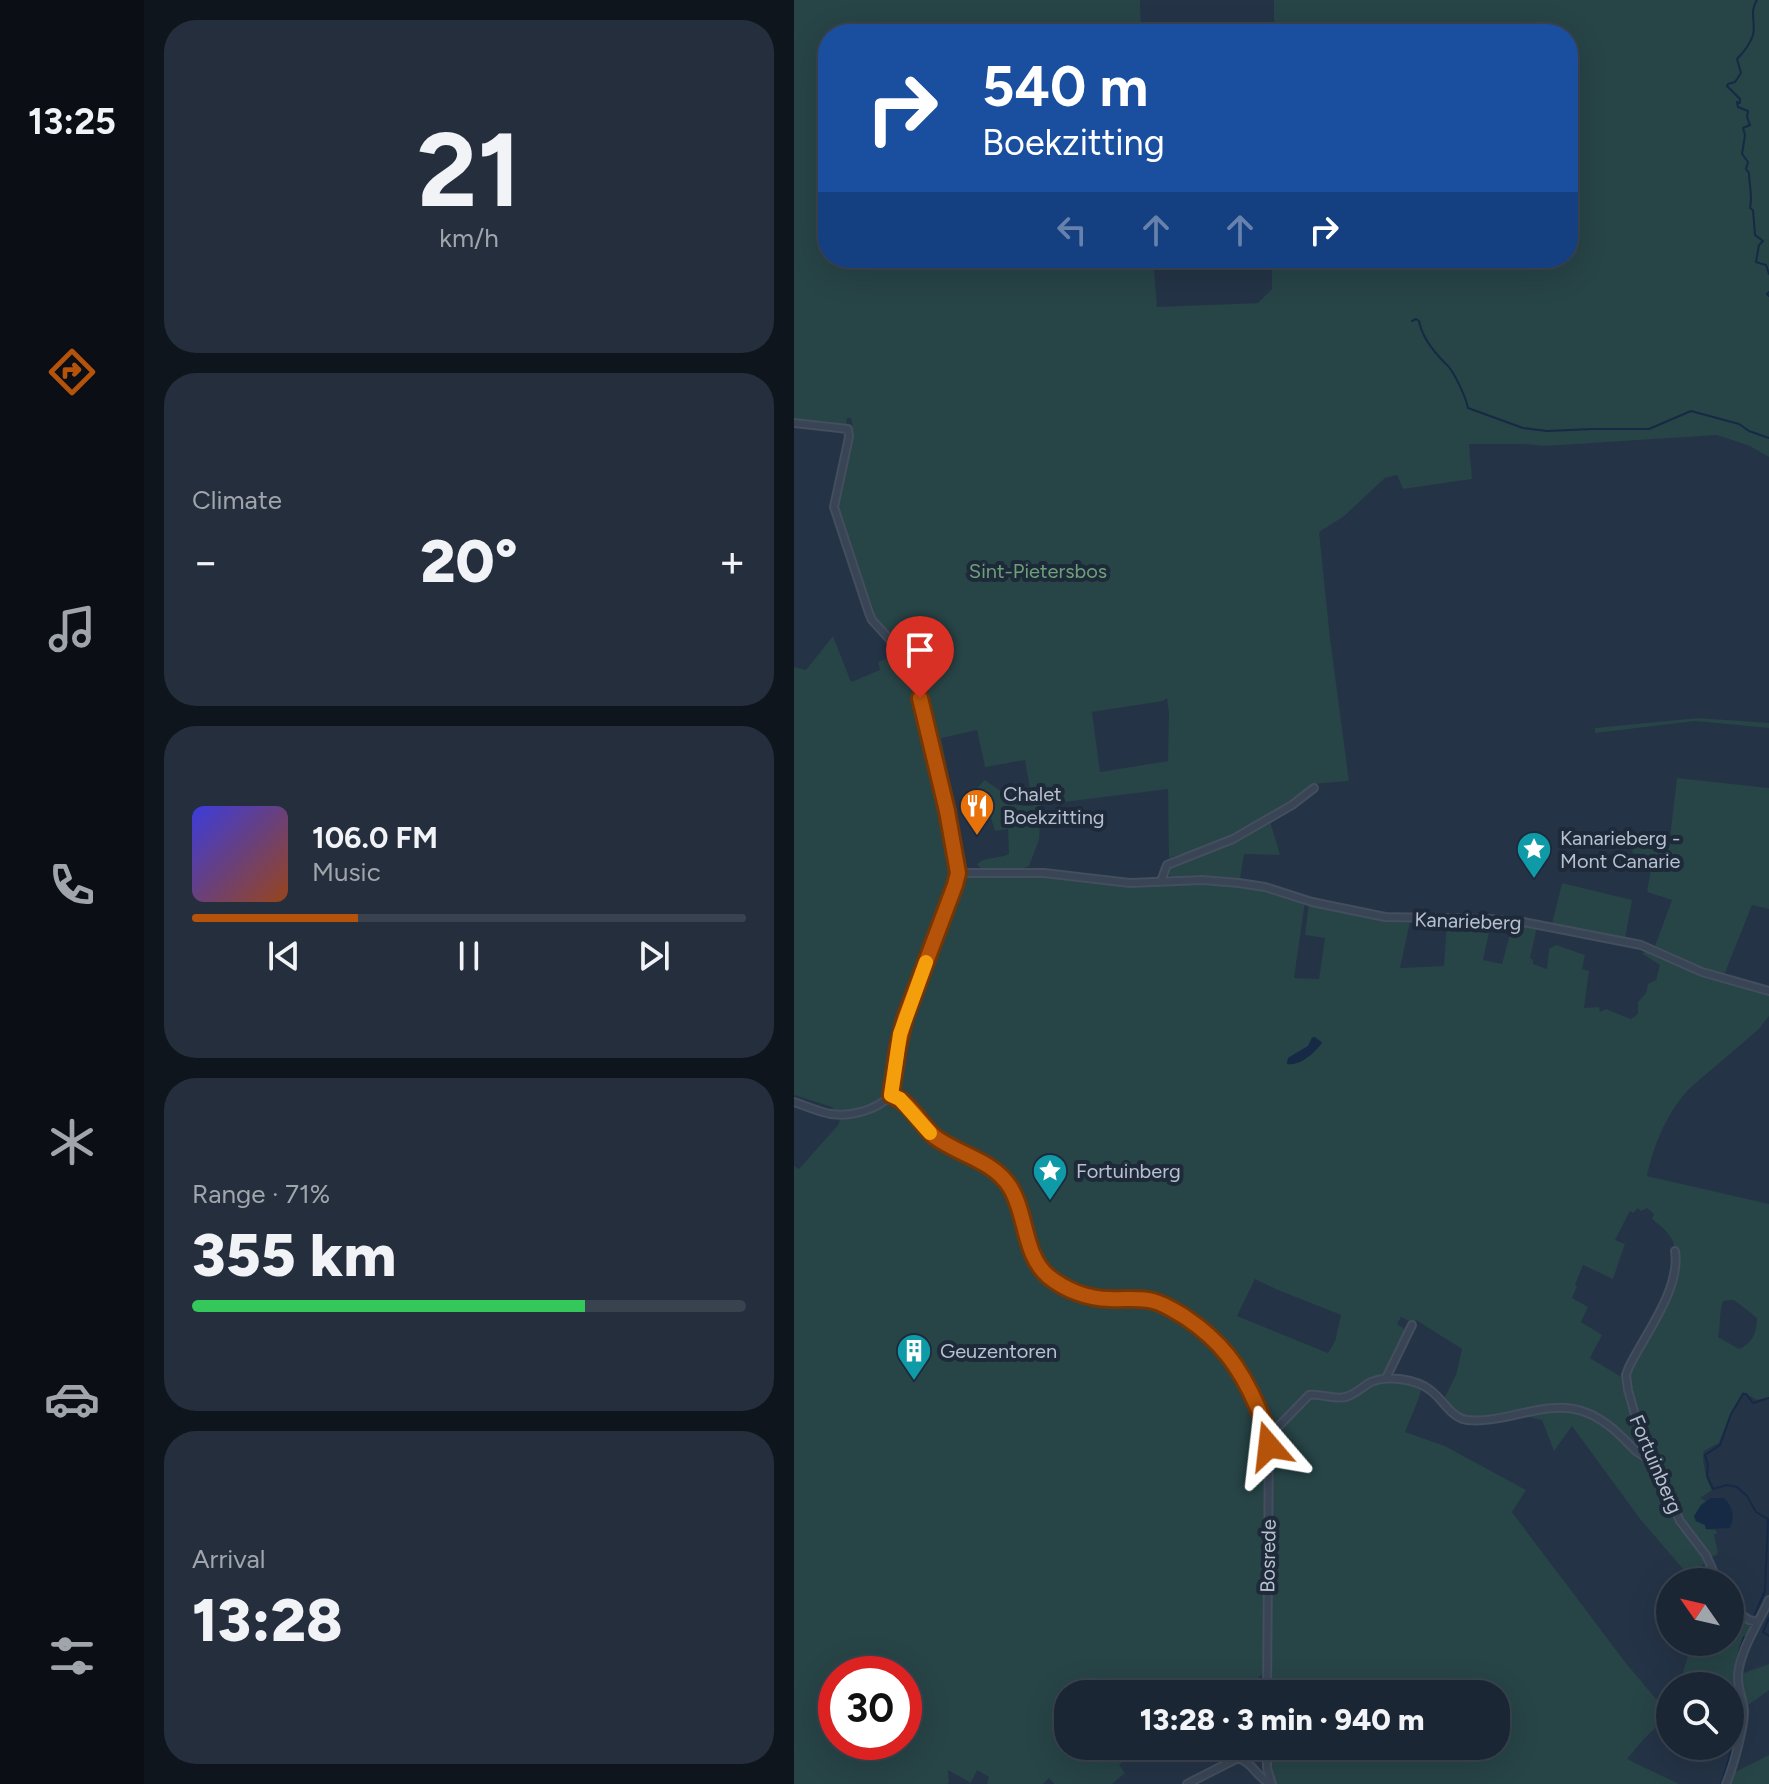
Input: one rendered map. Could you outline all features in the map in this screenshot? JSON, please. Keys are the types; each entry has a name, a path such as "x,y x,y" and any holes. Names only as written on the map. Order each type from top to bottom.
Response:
{"street":[{"path":"794,423 848,429 834,507 872,620 893,643 909,670 920,698 947,811 958,873 905,1018 891,1095 870,1109 832,1115 794,1102"},
{"path":"958,873 1020,871 1130,883 1161,881 1167,865 1211,849 1256,827 1314,788"},
{"name":"Kanarieberg","path":"1161,881 1202,880 1257,885 1312,902 1385,917 1489,919 1536,924 1641,945 1702,972 1769,991"},
{"name":"Bosrede","path":"891,1095 900,1099 939,1140 984,1163 1006,1180 1019,1205 1035,1259 1058,1283 1092,1297 1155,1301 1172,1309 1211,1336 1247,1383 1269,1435 1267,1680"},
{"name":"Fortuinberg","path":"1675,1251 1671,1285 1626,1375 1633,1411 1652,1460 1680,1521 1706,1555 1712,1568"},
{"path":"1386,1378 1412,1325"},
{"path":"1269,1435 1309,1395 1347,1397 1367,1384 1386,1378 1426,1387 1456,1416 1467,1420 1501,1418 1558,1408 1583,1411 1606,1423 1643,1457 1652,1460"},
{"path":"1726,1784 1733,1768 1744,1712 1738,1685 1739,1669 1769,1600"},
{"path":"1744,1617 1757,1622"},
{"path":"1187,1784 1238,1758 1245,1760 1260,1779 1271,1784"},
{"path":"1267,1760 1271,1784"}],"green space":[{"name":"Sint-Pietersbos","path":"794,0 1140,0 1141,24 818,24 818,268 1154,268 1157,307 1258,303 1272,289 1272,268 1578,268 1578,24 1274,24 1274,0 1769,0 1769,457 1750,446 1717,435 1545,446 1469,444 1472,479 1403,489 1397,475 1385,478 1343,517 1319,532 1349,781 1313,784 1221,841 1169,858 1168,789 1041,805 1039,840 1029,866 1022,869 980,868 977,864 980,861 1009,854 1008,829 995,831 985,799 977,788 985,780 1022,806 1033,806 1025,760 985,767 977,730 941,738 953,797 941,799 950,876 1041,876 1127,885 1196,883 1264,888 1305,902 1294,978 1319,979 1325,938 1305,935 1309,903 1410,922 1400,968 1444,966 1447,921 1488,922 1490,928 1483,960 1502,964 1513,923 1537,927 1530,958 1533,964 1547,969 1549,949 1556,945 1585,955 1582,969 1589,971 1584,1008 1599,1007 1600,1012 1606,1009 1631,1019 1638,1014 1638,1002 1646,993 1648,984 1656,980 1660,965 1643,954 1646,949 1688,968 1769,994 1769,1016 1759,1029 1690,1088 1675,1107 1653,1152 1647,1176 1769,1204 1769,1397 1757,1400 1743,1392 1719,1443 1704,1451 1705,1470 1712,1490 1700,1498 1706,1501 1694,1517 1706,1529 1716,1530 1718,1554 1698,1568 1682,1568 1640,1519 1572,1426 1554,1451 1542,1420 1525,1416 1560,1409 1581,1411 1590,1414 1636,1452 1621,1434 1596,1414 1562,1406 1479,1419 1465,1418 1456,1413 1444,1399 1456,1375 1462,1349 1416,1320 1413,1323 1401,1317 1397,1324 1407,1331 1385,1376 1346,1394 1348,1398 1366,1387 1392,1381 1422,1387 1405,1432 1445,1446 1526,1490 1512,1512 1656,1699 1656,1727 1627,1759 1679,1784 1275,1784 1270,1760 1510,1760 1510,1680 1269,1680 1269,1668 1256,1680 1054,1680 1054,1760 1125,1760 1119,1765 1125,1773 1112,1784 1054,1784 1049,1778 1043,1784 987,1784 989,1777 977,1770 971,1783 948,1770 949,1783 946,1784 794,1784 794,1166 799,1169 840,1120 832,1107 794,1095 794,667 806,670 833,636 851,682 880,670 878,662 897,654 890,641 893,636 871,612 837,509 853,427 851,418 847,418 846,425 830,427 794,422","holes":["1167,698 1168,761 1100,772 1092,712","1315,1037 1322,1042 1315,1051 1297,1063 1287,1064 1288,1058 1308,1046","1638,1208 1641,1211 1647,1208 1654,1214 1652,1219 1666,1232 1679,1252 1673,1286 1632,1364 1628,1378 1639,1424 1655,1463 1682,1510 1680,1512 1654,1465 1634,1420 1623,1378 1590,1358 1602,1335 1581,1322 1588,1307 1572,1298 1583,1265 1613,1279 1625,1244 1615,1240 1630,1211 1633,1213","1255,1279 1341,1315 1335,1341 1328,1353 1237,1316","1734,1300 1757,1318 1753,1337 1739,1349 1718,1337 1723,1301"]},
{"path":"1698,718 1769,723 1769,728 1695,721 1595,733 1595,728"},
{"path":"1677,778 1769,788 1769,909 1752,905 1724,975 1686,962 1655,946 1672,900 1647,892 1653,857 1632,853 1636,832 1670,837"},
{"path":"1270,821 1280,855 1244,854 1240,879 1170,876 1168,873 1169,866"},
{"path":"1562,883 1632,900 1625,939 1552,924"},
{"path":"1744,1619 1751,1628 1744,1646"},
{"path":"1688,1656 1740,1656 1736,1672 1683,1672"},
{"path":"1769,1664 1769,1690 1747,1706 1744,1690 1744,1673"},
{"path":"1769,1755 1769,1784 1729,1784 1735,1772"}],"water":[{"path":"1314,1037 1322,1043 1315,1051 1302,1061 1287,1064 1288,1058 1308,1046"},
{"path":"1711,1498 1723,1498 1729,1504 1733,1516 1730,1528 1706,1529 1705,1525 1696,1521 1694,1516 1701,1505"}],"waterway":[{"path":"1757,0 1753,9 1753,35 1737,59 1741,73 1735,82 1727,86 1740,99 1738,107 1748,111 1750,125 1743,128 1742,154 1748,162 1746,169 1749,173 1755,235 1763,241 1759,245 1756,262 1766,265 1769,274"},
{"path":"1769,292 1769,296"},
{"path":"1412,321 1419,321 1429,344 1452,372 1468,408 1523,428 1547,431 1649,429 1691,411 1739,424 1769,438"},
{"path":"1755,1614 1765,1591 1768,1519 1756,1512 1747,1496 1737,1487 1727,1485 1713,1489 1707,1476 1705,1455 1720,1445 1731,1414 1743,1394 1753,1403 1769,1398"},
{"path":"1769,1618 1763,1632 1769,1636"},
{"path":"1721,1784 1734,1729 1735,1672 1739,1656"}],"slow traffic":[{"path":"926,962 900,1034 891,1095 900,1099 930,1133"}],"place":[{"name":"Chalet Boekzitting","path":"977,837"},
{"name":"Kanarieberg - Mont Canarie","path":"1534,880"},
{"name":"Fortuinberg","path":"1050,1202"},
{"name":"Geuzentoren","path":"914,1382"}],"route":[{"path":"920,698 947,811 958,873 905,1018 891,1095 900,1099 939,1140 984,1163 1006,1180 1019,1205 1035,1259 1058,1283 1092,1297 1155,1301 1211,1336 1247,1383 1269,1435 1269,1446"}]}
